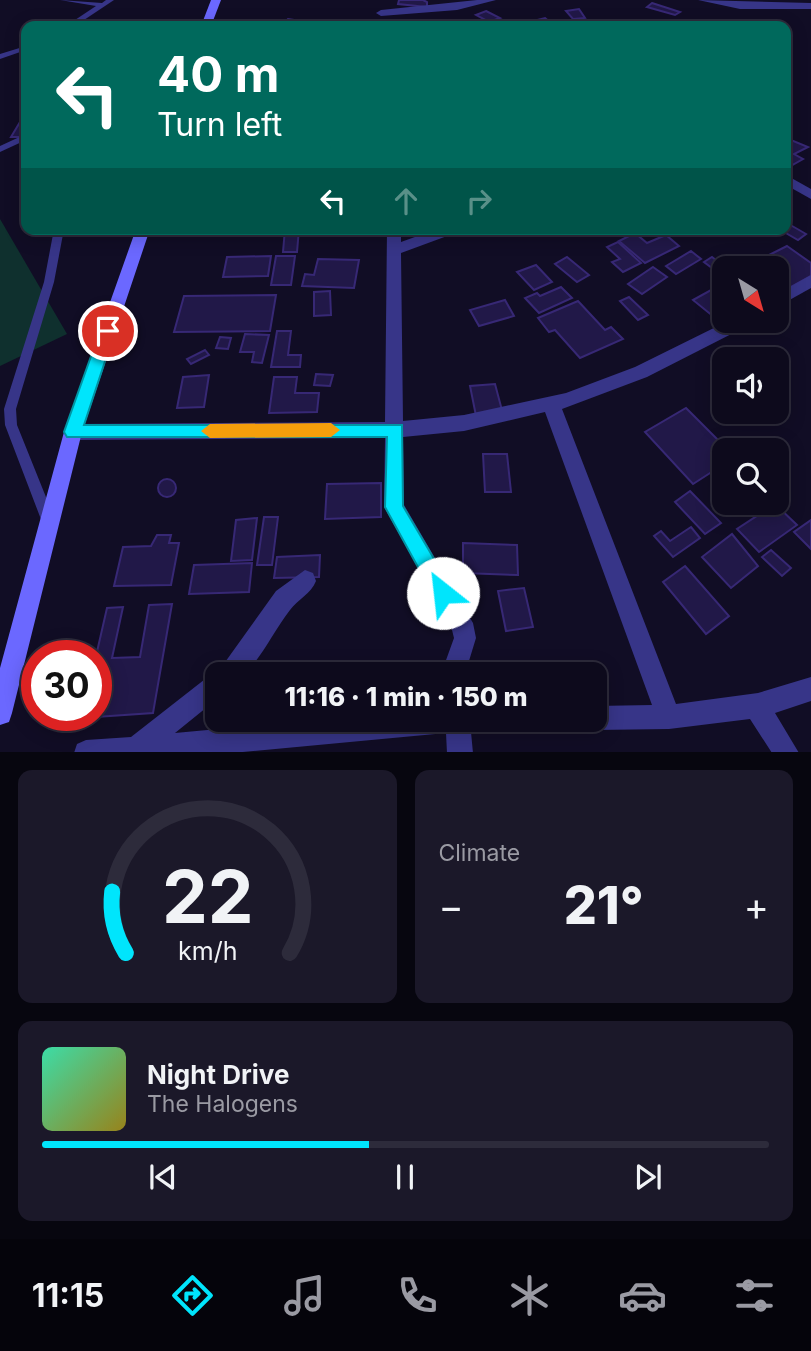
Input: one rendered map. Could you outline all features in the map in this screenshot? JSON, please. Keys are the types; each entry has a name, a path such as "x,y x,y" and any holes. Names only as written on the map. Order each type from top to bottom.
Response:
{"main road":[{"path":"208,21 216,0"},
{"path":"0,713 73,432 141,235"}],"street":[{"path":"379,21 385,0"},
{"path":"381,13 457,7 491,0"},
{"path":"703,0 740,6 811,6"},
{"path":"791,182 811,195"},
{"path":"395,235 394,507 464,629 463,648 458,662"},
{"path":"396,249 436,235"},
{"path":"789,294 811,281"},
{"path":"73,432 396,430 464,423 551,404 641,372 719,333"},
{"path":"551,404 669,717"},
{"path":"240,662 284,599 305,581"},
{"path":"607,718 735,712 811,689"},
{"path":"136,748 205,693"},
{"path":"756,707 787,752"},
{"path":"86,752 311,732"},
{"path":"449,732 460,752"}],"lane":[{"path":"63,0 108,2"},
{"path":"78,21 108,2"},
{"path":"0,57 21,50"},
{"path":"0,149 21,138"},
{"path":"49,523 5,424 13,391 40,314 58,235"}],"green space":[{"path":"0,219 67,334 0,366"}],"building":[{"path":"399,0 423,0 427,2 427,7 398,4"},
{"path":"652,3 680,12 675,15 647,7"},
{"path":"579,9 585,18 573,19 566,11"},
{"path":"486,11 500,18 487,21 476,15"},
{"path":"21,120 21,137 11,137"},
{"path":"791,140 808,147 794,154 803,159 791,166"},
{"path":"791,225 806,234 798,240 789,235"},
{"path":"284,235 298,235 297,252 283,252"},
{"path":"637,235 647,243 666,235 679,246 645,263 619,241"},
{"path":"618,242 641,263 623,272 612,262 620,259 607,247"},
{"path":"787,246 811,263 811,276 791,287 789,256 769,255"},
{"path":"691,251 701,259 676,274 666,266"},
{"path":"271,256 268,276 223,277 227,257"},
{"path":"276,256 295,256 291,285 271,285"},
{"path":"567,257 589,275 577,282 555,264"},
{"path":"712,257 712,268 704,262"},
{"path":"318,259 359,260 354,288 302,286 305,274 314,275"},
{"path":"536,265 552,282 534,290 517,272"},
{"path":"653,267 667,277 642,294 628,284"},
{"path":"561,287 572,298 539,313 525,298 537,293 540,296"},
{"path":"712,290 712,315 693,300"},
{"path":"330,291 331,315 314,316 314,292"},
{"path":"276,295 270,331 174,332 184,296"},
{"path":"629,297 648,315 638,320 620,301"},
{"path":"505,300 514,316 479,326 470,310"},
{"path":"578,301 605,330 611,327 623,339 580,358 555,330 549,332 538,318"},
{"path":"277,331 291,331 288,355 301,355 300,367 271,367"},
{"path":"245,334 269,335 262,363 252,362 254,352 240,352"},
{"path":"220,337 231,338 228,349 216,348"},
{"path":"205,350 209,355 191,364 187,359"},
{"path":"316,374 333,375 330,386 314,385"},
{"path":"209,375 204,407 177,408 183,377"},
{"path":"274,377 297,377 295,393 319,393 317,412 269,413"},
{"path":"495,384 503,414 476,416 470,386"},
{"path":"686,408 716,438 712,438 712,472 693,484 645,432"},
{"path":"483,454 507,454 511,492 485,492"},
{"path":"163,479 171,479 176,488 174,495 163,497 158,492 158,484"},
{"path":"381,483 381,517 325,519 327,484"},
{"path":"690,491 721,523 705,534 675,502"},
{"path":"758,515 787,515 797,525 759,552 737,529"},
{"path":"264,517 278,517 272,565 257,565"},
{"path":"257,518 252,560 231,561 236,520"},
{"path":"811,520 811,549 794,532"},
{"path":"691,527 700,538 673,557 654,536 661,531 670,541"},
{"path":"732,534 758,566 731,588 702,557"},
{"path":"157,535 171,535 169,543 179,543 171,585 114,586 123,547 151,546"},
{"path":"463,543 517,545 518,575 463,573"},
{"path":"771,550 791,568 782,576 762,557"},
{"path":"320,555 319,577 274,578 277,557"},
{"path":"252,563 249,592 189,594 194,565"},
{"path":"685,566 729,616 706,634 663,582"},
{"path":"524,588 533,627 506,631 498,591"},
{"path":"172,604 153,713 112,716 112,658 140,657 149,605"},
{"path":"123,607 112,658 112,640 100,640 107,608"}],"slow traffic":[{"path":"210,431 331,430"}],"route":[{"path":"108,331 73,432 396,430 394,507 443,593"}]}
